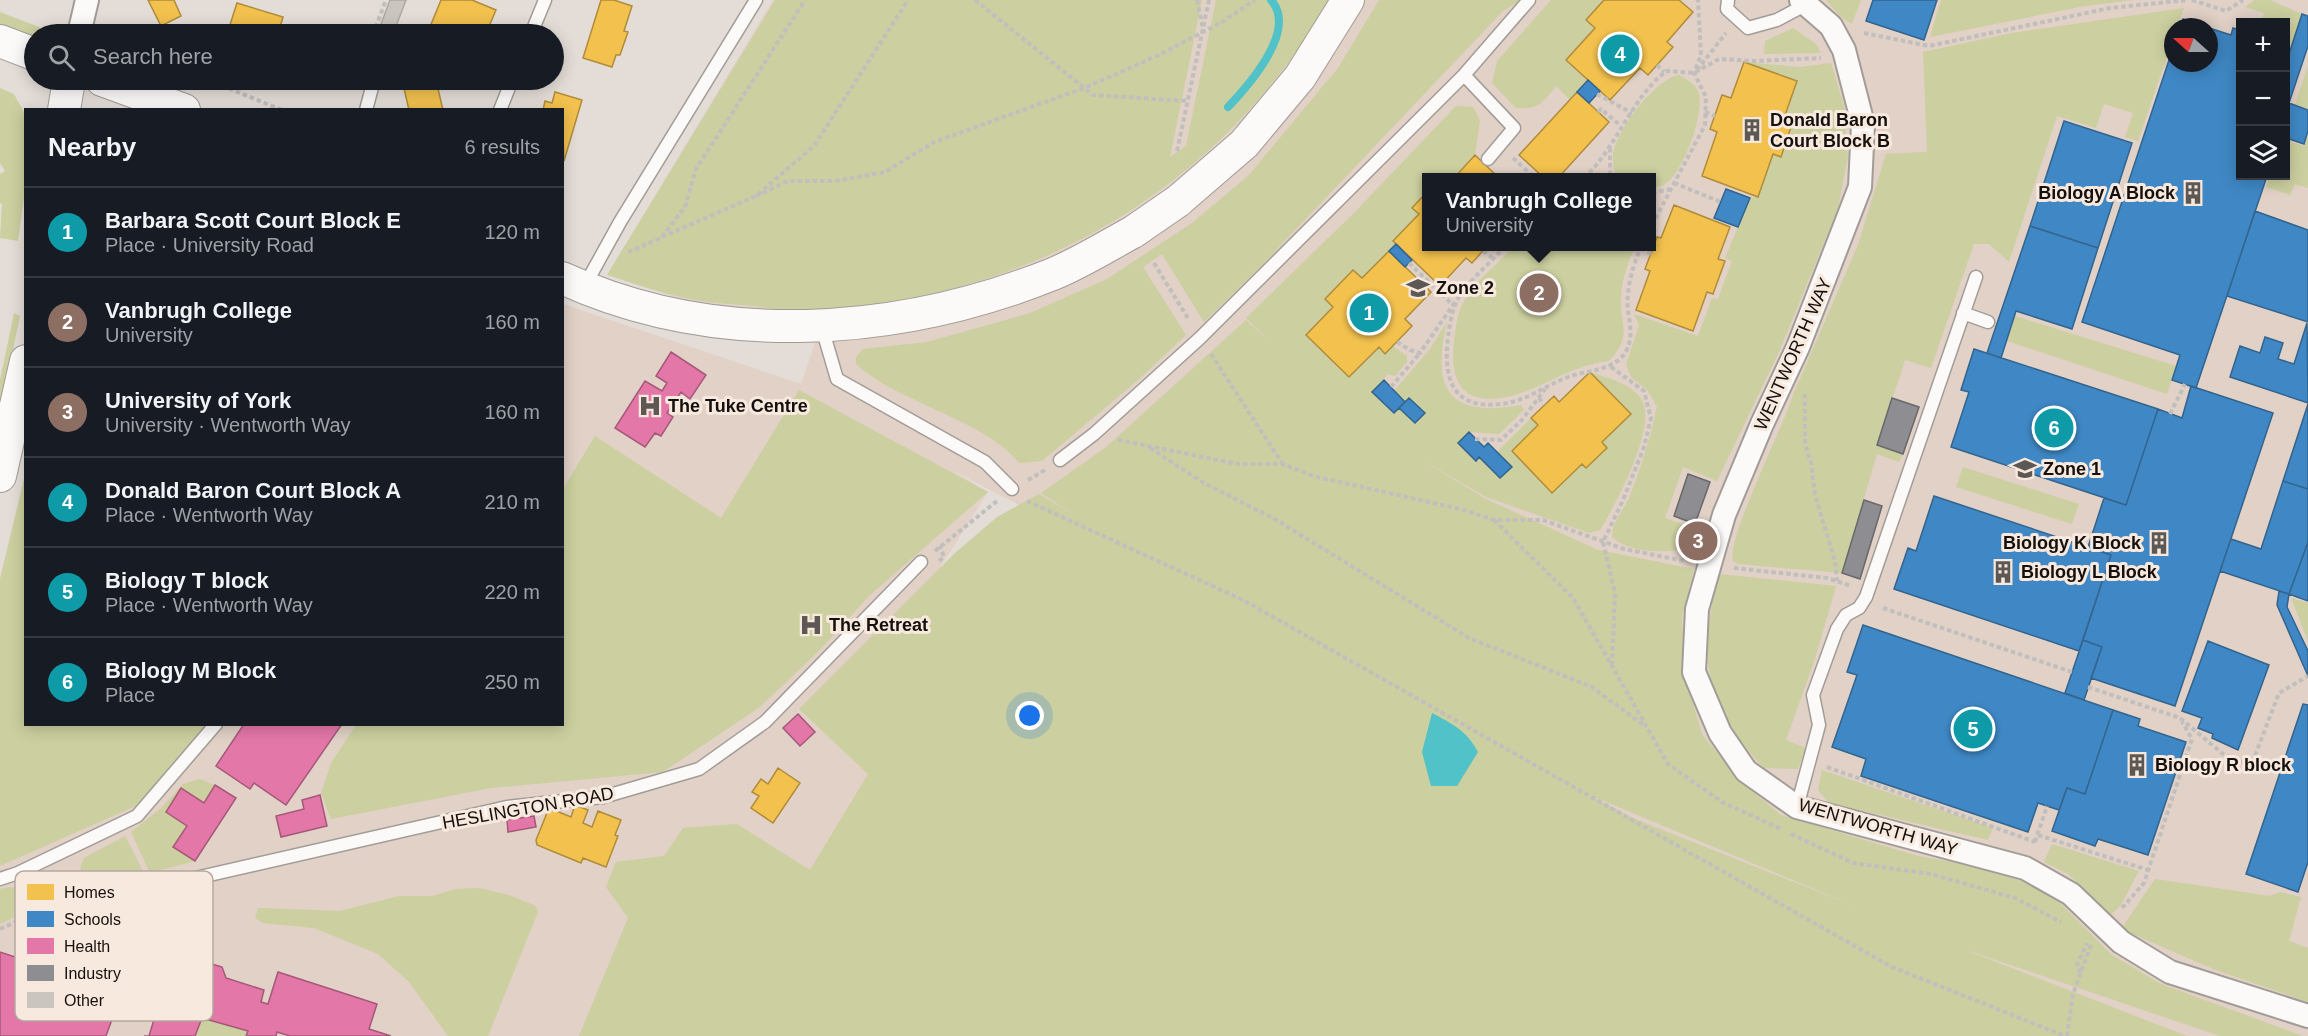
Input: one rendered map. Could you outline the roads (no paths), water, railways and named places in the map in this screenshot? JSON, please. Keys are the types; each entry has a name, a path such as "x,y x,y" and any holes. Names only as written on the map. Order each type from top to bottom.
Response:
{"street":[{"path":"81,24 87,0"},
{"path":"573,283 642,307 734,324 822,327 899,318 971,302 1054,274 1133,232 1178,201 1244,144 1300,77 1348,0"},
{"name":"WENTWORTH WAY","path":"1804,2 1831,26 1844,50 1863,124 1860,187 1803,336 1762,424 1724,515 1697,609 1694,672 1720,733 1746,771 1797,807 2025,868 2071,894 2099,934 2121,942 2170,972 2308,1016"},
{"path":"0,41 24,50"},
{"path":"64,108 67,90"},
{"path":"129,90 179,108"},
{"path":"0,476 24,370"}],"lane":[{"path":"535,24 545,0"},
{"path":"573,283 620,222 756,0"},
{"path":"1060,460 1094,434 1200,338 1464,75 1529,0"},
{"path":"1728,0 1728,9 1748,28 1777,20 1804,2"},
{"path":"1464,75 1514,128 1488,159"},
{"path":"367,108 371,90"},
{"path":"501,108 509,90"},
{"path":"1797,807 1819,725 1813,695 1838,628 1846,615 1859,608 1866,597 1976,277"},
{"path":"1963,313 1988,322"},
{"path":"822,327 837,380 985,462 1012,489"},
{"name":"HESLINGTON ROAD","path":"213,874 507,807 603,797 699,769 765,722 921,562"},
{"path":"22,871 137,816 214,726"},
{"path":"0,879 15,874"}],"water":[{"path":"1432,713 1459,729 1478,752 1457,786 1431,786 1422,752"}],"waterway":[{"path":"1228,107 1258,71 1275,41 1279,26 1278,12 1271,0"}],"place":[{"name":"Donald Baron Court Block A","path":"1620,54"},
{"name":"Donald Baron Court Block B","path":"1752,130"},
{"name":"Biology A Block","path":"2193,193"},
{"name":"Zone 2","path":"1418,288"},
{"name":"Vanbrugh College","path":"1539,293"},
{"name":"Barbara Scott Court Block E","path":"1369,313"},
{"name":"The Tuke Centre","path":"650,406"},
{"name":"Biology M Block","path":"2054,428"},
{"name":"Zone 1","path":"2025,469"},
{"name":"University of York","path":"1698,541"},
{"name":"Biology K Block","path":"2159,543"},
{"name":"Biology L Block","path":"2003,572"},
{"name":"The Retreat","path":"811,625"},
{"name":"Biology T block","path":"1973,729"},
{"name":"Biology R block","path":"2137,765"}]}
